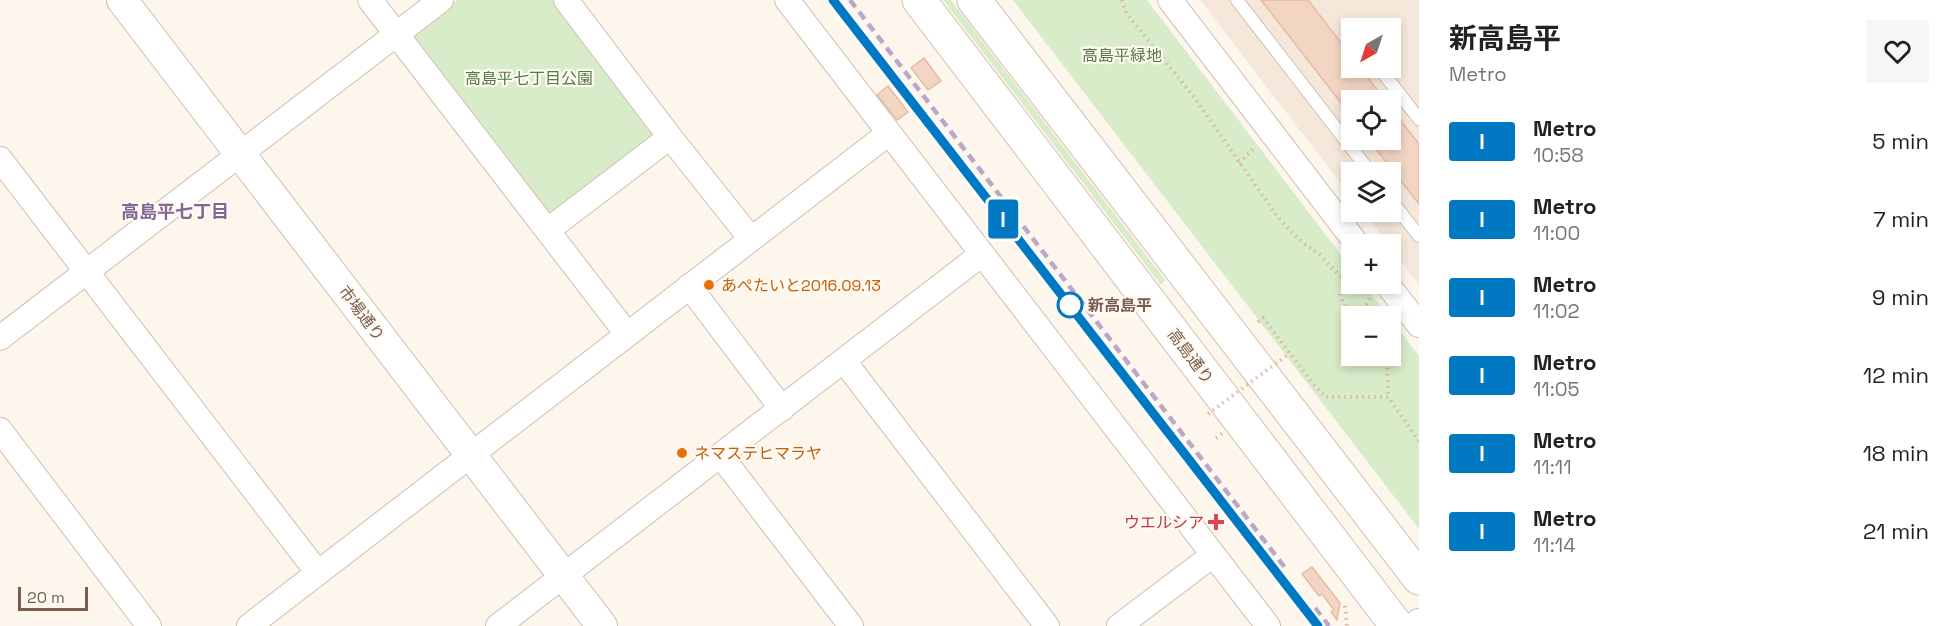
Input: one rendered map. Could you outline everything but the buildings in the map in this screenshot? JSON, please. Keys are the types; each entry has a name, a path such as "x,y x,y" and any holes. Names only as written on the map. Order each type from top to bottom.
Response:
{"main road":[{"name":"高島通り","path":"919,0 1397,626"},
{"path":"974,0 1419,578"}],"street":[{"name":"市場通り","path":"122,0 602,626"},
{"path":"370,0 627,334"},
{"path":"0,338 441,0"},
{"path":"566,0 751,239"},
{"path":"787,0 1268,626"},
{"path":"1170,0 1349,234"},
{"path":"249,626 889,134"},
{"path":"548,230 670,137"},
{"path":"0,159 318,573"},
{"path":"498,626 782,410 982,254"},
{"path":"689,286 782,410"},
{"path":"1383,294 1419,325"},
{"path":"844,361 1047,626"},
{"path":"0,430 149,626"},
{"path":"721,456 851,626"},
{"path":"1119,626 1213,555"}],"lane":[{"path":"1237,0 1362,162"},
{"path":"1387,78 1419,119"},
{"path":"1401,213 1419,236"}],"path":[{"path":"1122,0 1126,13 1194,97 1277,216 1297,238 1341,275"},
{"path":"1341,292 1341,300 1347,308 1352,310 1361,309 1376,294"},
{"path":"1263,318 1326,397"},
{"path":"1208,414 1290,353"},
{"path":"1387,366 1389,397 1419,441"},
{"path":"1317,404 1326,397 1389,397"},
{"path":"1216,438 1223,433"}],"shaded area":[{"path":"1200,0 1419,0 1419,285 1401,261 1401,234 1380,234 1371,222 1401,222 1401,162 1341,162 1341,184"}],"green space":[{"name":"高島平七丁目公園","path":"457,0 553,0 654,130 652,142 557,213 545,210 415,41 416,31"},
{"path":"943,0 951,0 1165,280 1161,285"},
{"name":"高島平緑地","path":"1013,0 1147,0 1341,255 1341,294 1371,294 1381,306 1341,306 1341,366 1401,366 1401,332 1419,356 1419,529"}],"railway":[{"path":"833,0 1318,626"},
{"path":"850,0 1286,569"},
{"path":"1315,608 1329,626"}],"metro line":[{"name":"I","path":"833,0 1318,626"}],"place":[{"name":"あぺたいと2016.09.13","path":"709,285"},
{"name":"新高島平","path":"1070,305"},
{"name":"ネマステヒマラヤ","path":"682,453"},
{"name":"ウエルシア","path":"1216,522"}],"district":[{"name":"高島平七丁目","path":"175,212"}]}
